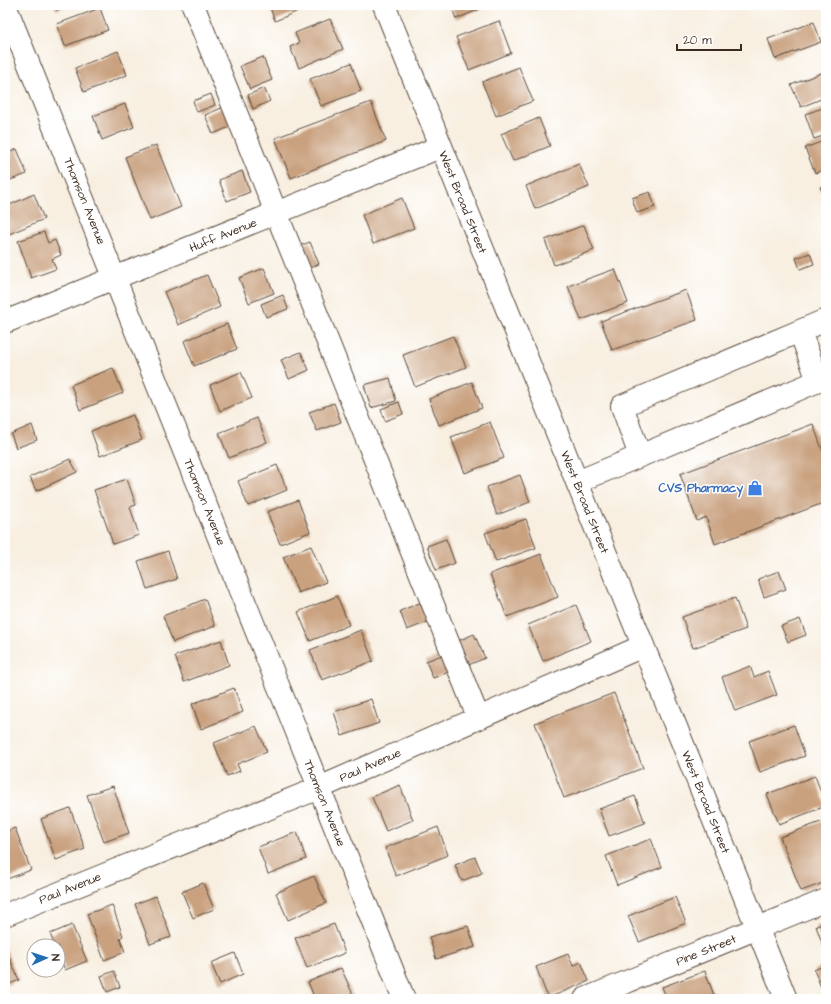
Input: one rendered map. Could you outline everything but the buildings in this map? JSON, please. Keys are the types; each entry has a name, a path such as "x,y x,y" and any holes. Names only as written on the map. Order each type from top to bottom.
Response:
{"street":[{"name":"Thomson Avenue","path":"5,5 116,278 404,999"},
{"path":"194,5 478,717"},
{"name":"West Broad Street","path":"384,5 440,147 644,646 786,999"},
{"name":"Huff Avenue","path":"5,322 277,214 440,147"},
{"path":"640,456 622,406 826,320"},
{"path":"577,482 818,381 800,331"},
{"name":"Paul Avenue","path":"5,915 319,788 478,717 644,646"},
{"name":"Pine Street","path":"585,999 826,900"}],"place":[{"name":"CVS Pharmacy","path":"755,488"}]}
